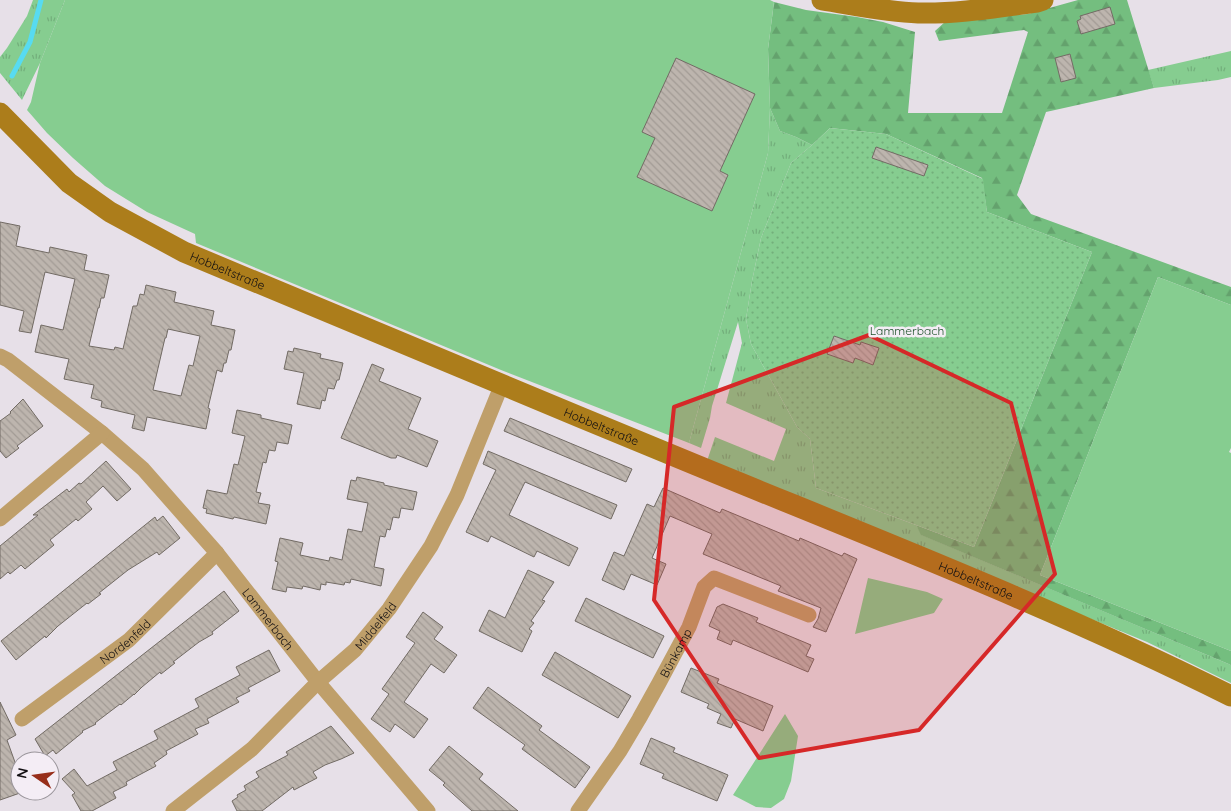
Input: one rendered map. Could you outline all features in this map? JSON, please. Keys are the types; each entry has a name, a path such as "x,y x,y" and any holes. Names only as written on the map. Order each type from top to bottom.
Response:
{"street":[{"path":"822,0 891,11 957,13 1043,0"},
{"name":"Hobbeltstraße","path":"0,112 69,183 110,212 184,252 921,557 1163,662 1231,696"},
{"name":"Lammerbach","path":"0,356 8,360 102,433 143,468 217,553 318,682 428,811"},
{"name":"Middelfeld","path":"174,811 252,749 318,682 355,650 389,609 431,546 457,495 502,384"},
{"path":"0,519 102,433"},
{"name":"Nordenfeld","path":"22,718 129,640 217,553"},
{"name":"Bünkamp","path":"578,811 620,751 639,719 689,627 704,587 714,578 809,615"}],"highlighted area":[{"path":"869,335 1011,403 1055,574 919,730 759,758 654,600 674,407"}],"green space":[{"path":"33,0 65,0 40,63 22,100 0,73 0,57 27,16"},
{"path":"65,0 770,0 774,2 768,49 770,108 768,153 689,443 501,370 196,243 195,234 147,212 105,186 47,133 27,110 31,102 40,63"},
{"path":"1078,0 1127,0 1154,88 1046,112 1017,195 1031,214 1231,287 1231,305 1158,277 1040,575 1231,651 1231,665 921,535 916,525 974,547 1092,252 987,212 982,178 886,134 830,128 812,145 780,131 770,108 768,49 774,2 806,10 883,22 915,32 908,113 1002,113 1028,32 1024,30 939,41 935,31 946,21 1028,14"},
{"path":"1231,51 1231,77 1154,88 1148,70"},
{"path":"770,108 780,131 812,145 791,163 761,238 746,319 751,344 797,427 810,439 816,488 916,525 922,535 1231,665 1231,683 1147,642 707,461 715,437 774,461 786,429 726,403 742,343 738,322 701,448 689,443 768,153"},
{"name":"Lammerbach","path":"830,128 886,134 983,179 987,212 1092,252 974,547 816,488 810,439 797,427 751,344 746,319 761,238 791,163"},
{"path":"1158,277 1231,305 1231,448 1229,452 1231,453 1231,651 1040,575"},
{"path":"868,578 927,592 943,599 934,613 855,634"},
{"path":"785,714 798,736 791,781 784,799 771,808 756,807 733,795"}],"building":[{"path":"1110,7 1115,24 1081,34 1077,21 1081,19 1080,16"},
{"path":"1070,54 1076,78 1061,82 1055,58"},
{"path":"676,58 755,94 720,171 728,175 712,211 637,177 655,138 642,132"},
{"path":"876,147 928,165 924,176 872,158"},
{"path":"0,222 20,226 16,246 49,253 50,247 87,255 84,270 109,275 104,298 101,298 98,308 89,346 114,350 115,347 123,349 133,306 137,306 140,294 144,295 146,285 176,292 174,302 214,311 211,325 235,330 231,350 229,350 222,372 217,370 208,408 210,409 206,429 147,417 144,431 132,428 135,415 101,407 102,401 91,398 94,385 64,379 69,359 35,352 41,325 63,330 75,279 45,272 31,333 19,331 24,311 0,305","holes":["168,329 200,336 193,366 189,365 181,396 153,390"]},
{"path":"834,336 860,345 861,342 879,348 873,365 855,358 853,363 827,354"},
{"path":"294,348 321,354 320,358 343,363 339,380 337,380 334,389 328,388 325,401 322,400 320,409 297,404 304,373 284,369 288,351 293,352"},
{"path":"372,364 384,369 379,381 421,398 408,429 438,441 427,467 397,455 396,458 391,458 341,438"},
{"path":"23,399 43,426 17,446 19,448 6,458 0,451 0,421 11,413"},
{"path":"237,410 292,425 288,444 277,442 275,451 269,450 266,463 263,462 256,492 261,493 258,503 270,505 266,524 206,513 207,509 203,508 207,490 227,494 234,464 238,465 245,436 232,433"},
{"path":"510,418 632,469 626,482 504,431"},
{"path":"488,451 617,505 611,519 525,482 509,515 578,548 569,566 537,551 534,557 491,536 488,542 466,532 496,470 483,464"},
{"path":"106,461 131,489 117,501 103,486 86,502 92,509 50,540 54,545 25,569 21,565 0,579 0,546 38,515 33,515 67,489 69,492 79,483 81,484"},
{"path":"357,477 417,492 413,510 401,508 399,518 393,517 390,530 387,529 385,537 380,536 374,567 384,569 381,586 351,579 350,583 345,582 344,585 326,582 326,585 321,584 320,590 303,586 302,589 287,587 286,592 272,589 278,562 275,561 280,538 303,543 300,555 329,561 330,557 342,560 348,529 362,532 368,503 347,499 351,480 356,481"},
{"path":"663,488 720,513 722,509 799,541 800,538 842,556 844,553 857,559 826,632 813,627 818,619 821,608 778,591 781,586 703,554 712,534 670,516 652,558 666,564 657,585 631,574 624,590 602,580 614,552 624,556 647,504 654,507"},
{"path":"163,516 180,538 159,555 157,552 128,570 99,593 101,594 16,660 1,641 155,517 157,521"},
{"path":"528,570 554,582 542,600 545,601 531,621 534,623 529,629 532,631 522,652 479,631 489,610 505,618"},
{"path":"224,591 239,611 212,632 213,634 173,662 175,663 161,674 160,672 96,724 82,731 60,751 42,751 35,739"},
{"path":"586,598 664,636 653,658 575,621"},
{"path":"723,604 758,618 756,622 811,645 806,656 814,659 808,672 733,640 731,645 717,639 720,631 709,626 717,607"},
{"path":"423,612 443,627 434,639 457,655 444,673 431,664 404,702 428,719 414,738 395,724 390,732 371,719 389,694 382,689 415,643 406,637"},
{"path":"269,650 280,671 248,688 250,691 236,698 239,702 207,719 209,723 195,729 198,734 166,751 167,754 154,763 156,766 126,782 127,785 113,792 116,798 92,811 81,811 72,795 75,793 62,779 74,769 87,786 117,770 113,762 158,739 154,731 199,707 195,699 240,675 236,667"},
{"path":"555,652 631,696 618,718 542,675"},
{"path":"691,668 719,679 717,683 773,706 763,731 735,719 731,728 717,723 721,714 707,708 709,704 681,692"},
{"path":"488,687 542,726 539,730 590,767 575,788 522,749 525,745 473,708"},
{"path":"0,702 16,735 7,740 11,751 10,796 0,800"},
{"path":"331,726 354,753 313,772 317,778 294,790 293,787 262,811 237,811 232,801 238,797 237,795 246,790 244,786 259,777 256,772 288,755 286,752"},
{"path":"651,738 675,748 673,752 728,775 717,801 662,778 664,774 640,764"},
{"path":"449,746 483,774 479,779 518,811 472,811 443,785 445,783 429,770"}],"waterway":[{"name":"Lammerbach","path":"12,76 30,42 41,0"}]}
